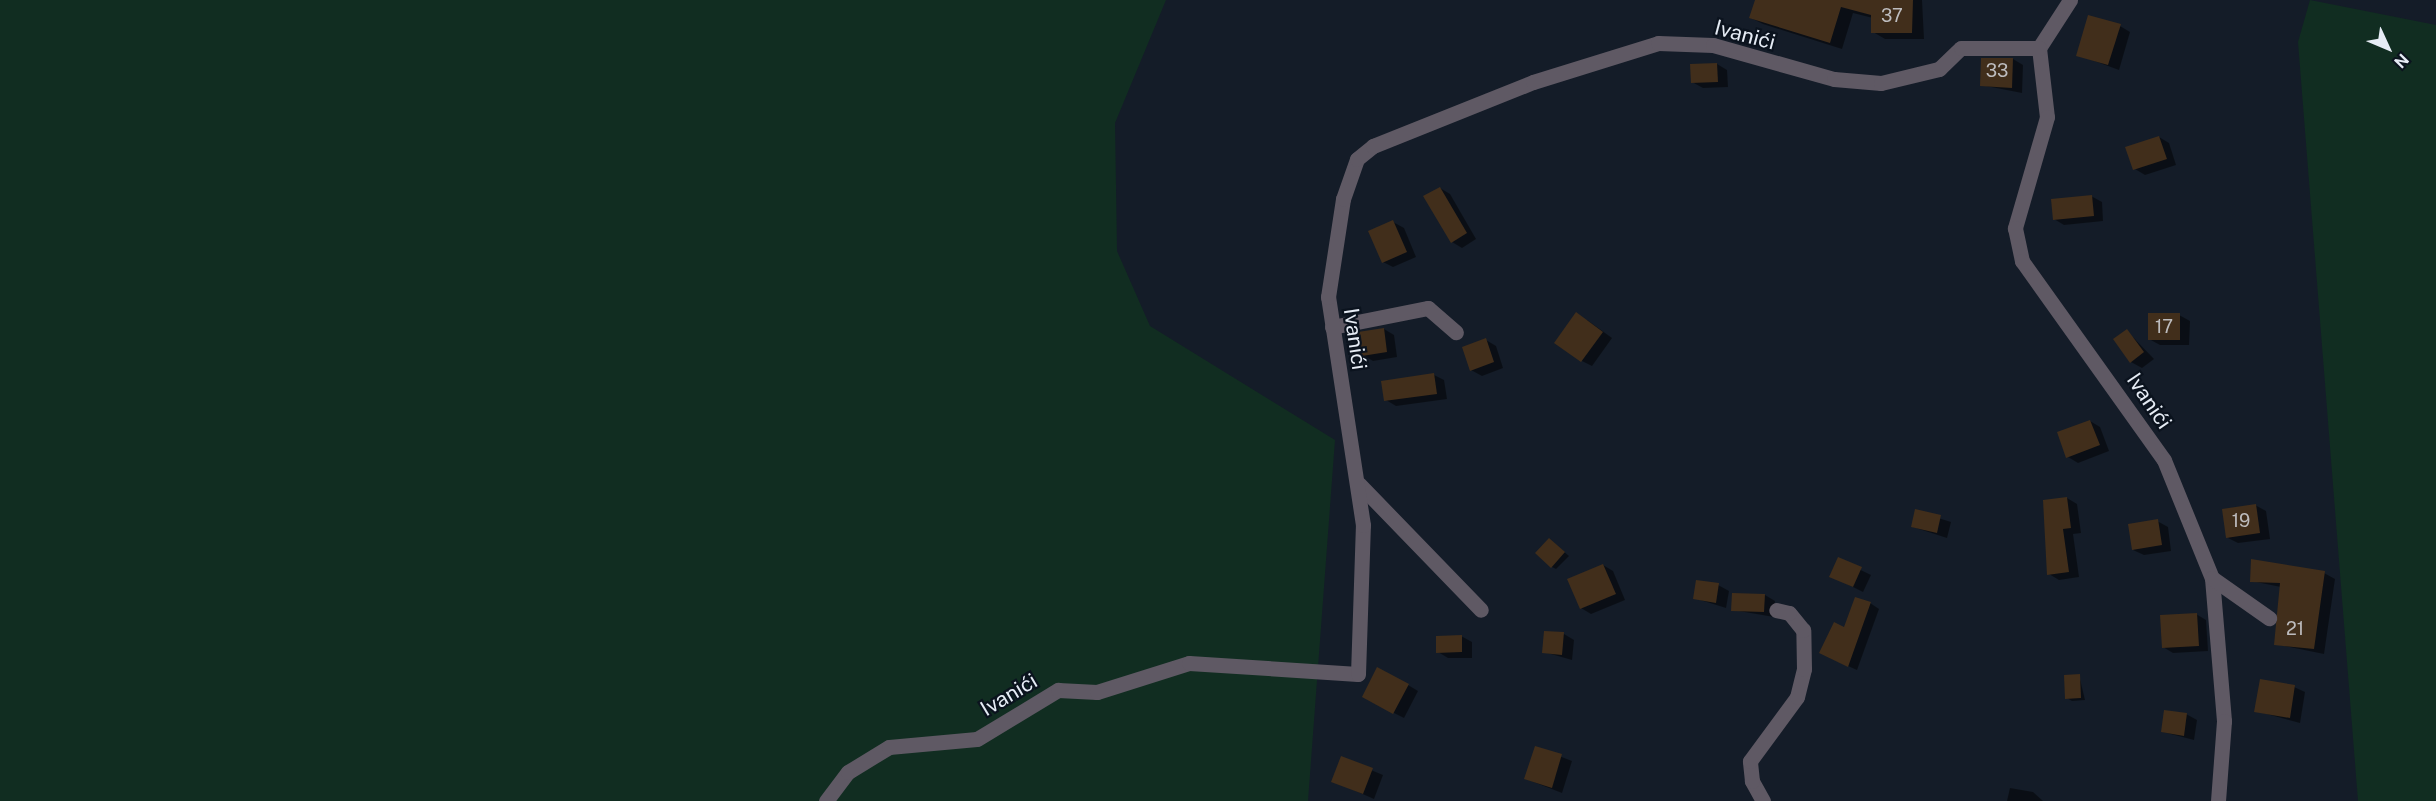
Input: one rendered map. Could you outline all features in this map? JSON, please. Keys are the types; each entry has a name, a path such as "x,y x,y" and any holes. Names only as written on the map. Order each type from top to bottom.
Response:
{"street":[{"path":"2039,48 2070,0"},
{"name":"Ivanići","path":"826,801 848,772 889,747 977,739 1058,690 1097,692 1189,663 1272,673 1358,674 1364,580 1359,484 1328,297 1343,199 1357,159 1373,146 1533,82 1658,43 1713,45 1834,79 1881,83 1939,69 1961,48 2039,48 2049,102 2017,218 2022,261 2164,460 2212,578 2224,721 2218,801"},
{"path":"1332,327 1428,308 1456,332"},
{"path":"1359,484 1481,610"},
{"path":"2212,578 2269,618"},
{"path":"1763,801 1752,781 1750,761 1797,697 1804,669 1803,630 1789,613 1776,610"}],"green space":[{"path":"0,0 1166,0 1115,123 1117,251 1150,326 1335,440 1308,801 0,801"},
{"path":"2310,0 2436,25 2436,801 2358,801 2298,42"}],"building":[{"path":"1755,0 1913,0 1912,33 1871,33 1871,15 1841,7 1830,43 1749,18"},
{"path":"2088,15 2121,24 2108,65 2076,56"},
{"path":"1981,58 2013,58 2012,88 1980,86"},
{"path":"1717,63 1718,82 1691,83 1690,64"},
{"path":"2159,136 2167,159 2133,170 2125,147"},
{"path":"1440,187 1467,233 1451,243 1423,196"},
{"path":"2092,195 2094,216 2053,220 2051,199"},
{"path":"1393,220 1407,252 1382,263 1368,231"},
{"path":"1576,312 1603,332 1581,362 1554,343"},
{"path":"2148,313 2180,313 2180,340 2148,340"},
{"path":"1384,328 1387,352 1362,356 1358,332"},
{"path":"2127,329 2144,352 2130,363 2113,339"},
{"path":"1486,338 1494,362 1470,371 1462,347"},
{"path":"1434,373 1437,394 1384,401 1381,381"},
{"path":"2090,420 2100,445 2066,458 2057,432"},
{"path":"2067,497 2071,528 2063,529 2069,572 2047,575 2043,500"},
{"path":"2256,504 2260,533 2226,538 2222,509"},
{"path":"1915,509 1941,515 1937,533 1911,527"},
{"path":"2158,519 2162,545 2132,550 2128,524"},
{"path":"1549,538 1565,552 1551,568 1535,553"},
{"path":"1838,557 1862,567 1853,587 1829,577"},
{"path":"2251,559 2325,571 2314,649 2274,645 2280,583 2250,582"},
{"path":"1603,564 1616,594 1580,609 1567,579"},
{"path":"1696,580 1719,583 1716,603 1693,599"},
{"path":"1732,593 1765,594 1764,612 1731,611"},
{"path":"1855,597 1871,602 1848,667 1819,653 1834,622 1844,627"},
{"path":"2197,613 2199,646 2162,648 2160,615"},
{"path":"1544,631 1564,632 1562,655 1542,653"},
{"path":"1462,635 1462,652 1436,653 1436,636"},
{"path":"1377,667 1409,684 1393,714 1362,697"},
{"path":"2080,674 2081,698 2065,699 2064,675"},
{"path":"2260,679 2295,685 2290,718 2254,712"},
{"path":"2164,710 2187,713 2184,736 2161,732"},
{"path":"1535,746 1562,754 1552,788 1524,779"},
{"path":"1341,756 1373,768 1363,794 1331,782"}]}
